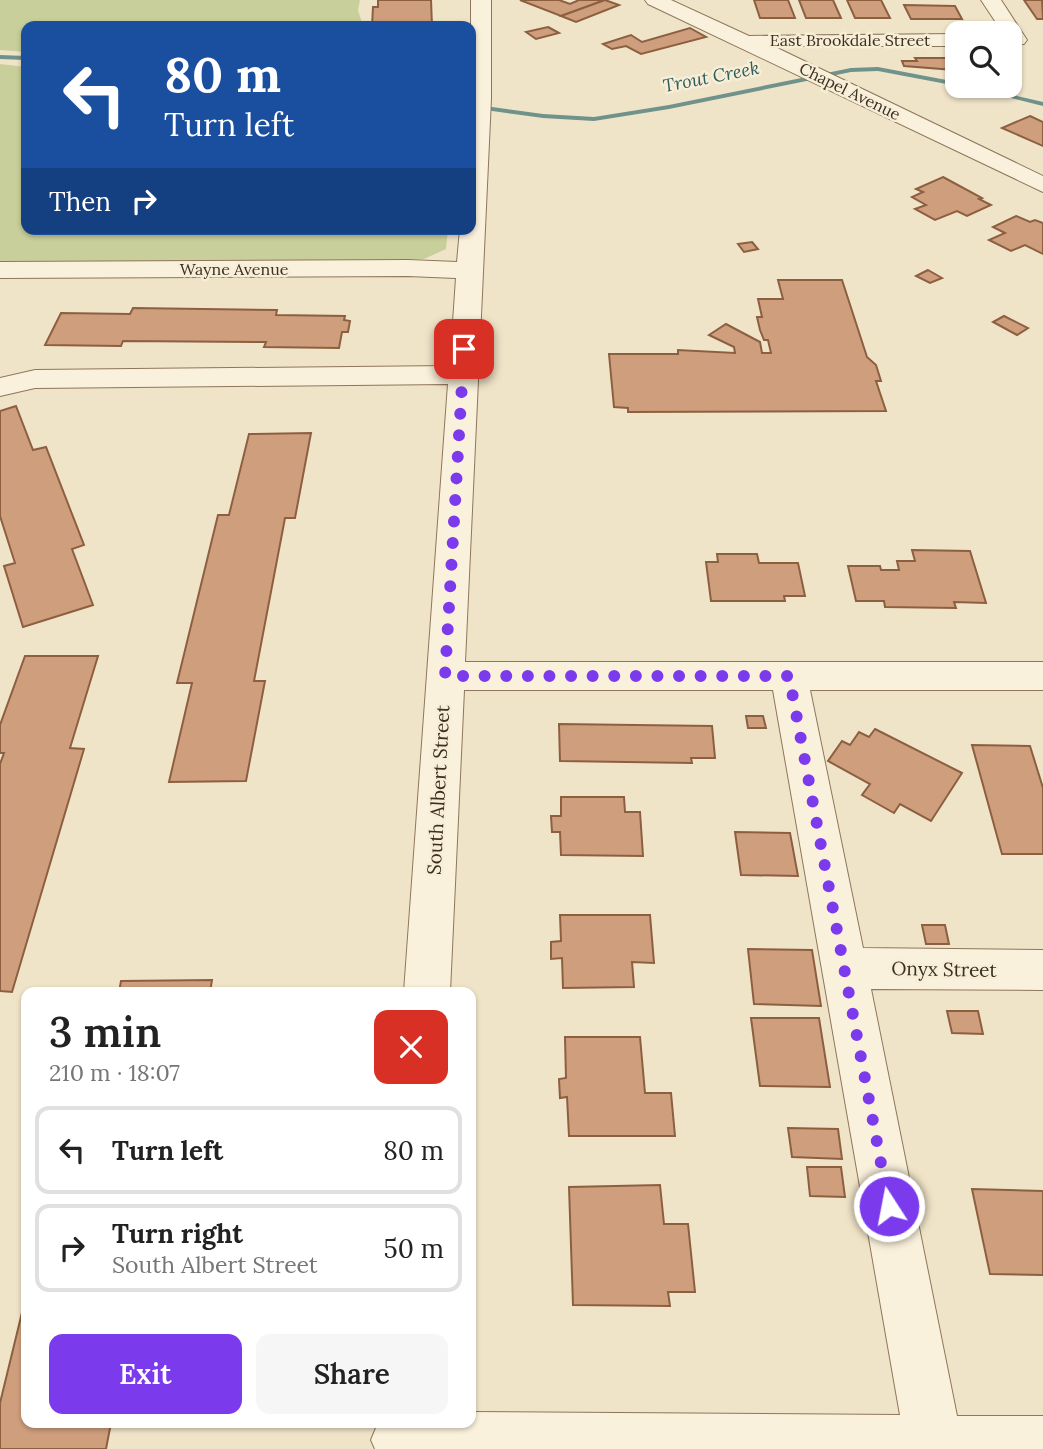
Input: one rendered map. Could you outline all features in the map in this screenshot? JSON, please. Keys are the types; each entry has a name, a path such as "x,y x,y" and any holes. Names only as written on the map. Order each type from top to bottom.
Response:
{"street":[{"name":"South Albert Street","path":"476,162 480,108 481,0"},
{"name":"Chapel Avenue","path":"655,0 1043,185"},
{"path":"991,0 1003,21"},
{"name":"East Brookdale Street","path":"743,40 945,40"},
{"path":"1022,40 1043,40"},
{"name":"South Albert Street","path":"426,987 471,235"},
{"name":"Wayne Avenue","path":"0,270 428,268 468,271"},
{"path":"0,387 36,379 463,375"},
{"path":"445,676 1043,676"},
{"path":"789,676 934,1446"},
{"name":"Onyx Street","path":"845,968 1043,970"},
{"path":"400,1437 934,1446 1043,1445"}],"green space":[{"path":"0,0 360,0 358,10 361,21 21,21 21,52 0,50"},
{"path":"0,64 21,66 21,235 447,235 446,249 424,259 0,263"}],"building":[{"path":"378,0 431,0 432,21 372,21 373,7 378,7"},
{"path":"520,0 559,0 570,4 579,0 605,0 561,16"},
{"path":"605,0 619,5 576,22 561,16"},
{"path":"754,0 788,0 795,18 760,18"},
{"path":"799,0 833,0 841,18 806,18"},
{"path":"847,0 881,0 890,18 855,18"},
{"path":"1024,0 1042,0 1043,19 1037,19"},
{"path":"904,5 955,6 962,19 911,19"},
{"path":"548,27 559,33 536,39 526,32"},
{"path":"690,28 706,37 641,54 626,46 612,49 603,44 631,35 642,42"},
{"path":"915,58 945,58 945,69 904,66 902,61 917,61"},
{"path":"1030,116 1043,122 1043,146 1002,128"},
{"path":"943,177 991,205 967,216 957,211 935,220 915,209 926,205 912,197 923,192 916,189"},
{"path":"1016,216 1030,222 1035,220 1043,223 1043,254 1025,245 1011,251 989,240 1005,233 993,227"},
{"path":"752,242 758,249 744,252 738,244"},
{"path":"928,270 942,278 930,283 916,276"},
{"path":"778,280 842,280 867,357 876,365 881,381 876,381 886,411 628,412 628,408 614,407 609,354 678,354 678,350 735,353 734,347 709,335 726,324 760,342 762,353 771,353 768,340 764,340 760,330 757,317 762,317 758,299 783,299"},
{"path":"133,308 277,310 276,315 345,316 344,320 350,321 348,332 342,332 339,348 264,347 266,342 123,341 121,346 45,345 61,313 130,314"},
{"path":"1004,316 1028,328 1017,335 993,322"},
{"path":"16,406 33,450 46,447 84,545 72,549 93,605 23,627 4,566 15,563 0,516 0,411"},
{"path":"311,433 295,518 285,518 254,681 265,681 246,781 169,782 192,683 177,683 218,515 229,515 249,434"},
{"path":"912,550 970,551 986,603 954,602 956,608 885,607 884,601 856,601 848,566 880,566 881,570 899,570 897,561 915,561"},
{"path":"717,554 757,554 759,563 798,563 805,596 784,596 785,601 711,601 706,562 718,562"},
{"path":"25,656 98,656 70,748 84,749 12,992 0,991 0,764 4,753 0,753 0,725"},
{"path":"746,716 763,716 766,728 748,728"},
{"path":"559,724 712,726 715,758 691,758 692,763 560,761"},
{"path":"875,729 962,773 931,821 900,804 894,813 862,795 870,784 828,761 842,741 850,745 859,732 869,737"},
{"path":"972,745 1030,746 1043,788 1043,854 1002,854"},
{"path":"561,797 624,797 625,812 640,812 643,856 561,855 560,832 552,832 551,816 561,816"},
{"path":"735,832 790,833 798,876 741,875"},
{"path":"560,915 650,915 654,963 632,962 634,987 563,988 562,958 551,959 551,942 561,941"},
{"path":"922,925 945,925 949,944 926,944"},
{"path":"748,949 812,950 821,1006 754,1004"},
{"path":"212,980 211,987 120,987 121,981"},
{"path":"947,1011 978,1011 983,1034 952,1033"},
{"path":"751,1018 819,1018 830,1087 760,1086"},
{"path":"565,1037 640,1037 645,1093 671,1093 675,1136 569,1136 567,1097 560,1098 559,1079 566,1078"},
{"path":"788,1128 838,1129 842,1159 792,1157"},
{"path":"807,1167 841,1167 845,1197 810,1196"},
{"path":"660,1185 664,1224 688,1224 695,1292 668,1292 670,1306 573,1305 569,1187"},
{"path":"972,1189 1043,1191 1043,1275 990,1274"},
{"path":"21,1317 21,1428 110,1428 106,1449 0,1449 0,1403"}],"waterway":[{"name":"Trout Creek","path":"0,57 21,58"},
{"name":"Trout Creek","path":"476,107 543,116 594,119 669,107 851,70 878,69 945,82"},
{"name":"Trout Creek","path":"1017,98 1043,104"}],"route":[{"path":"464,349 445,676 789,676 889,1206"}]}
